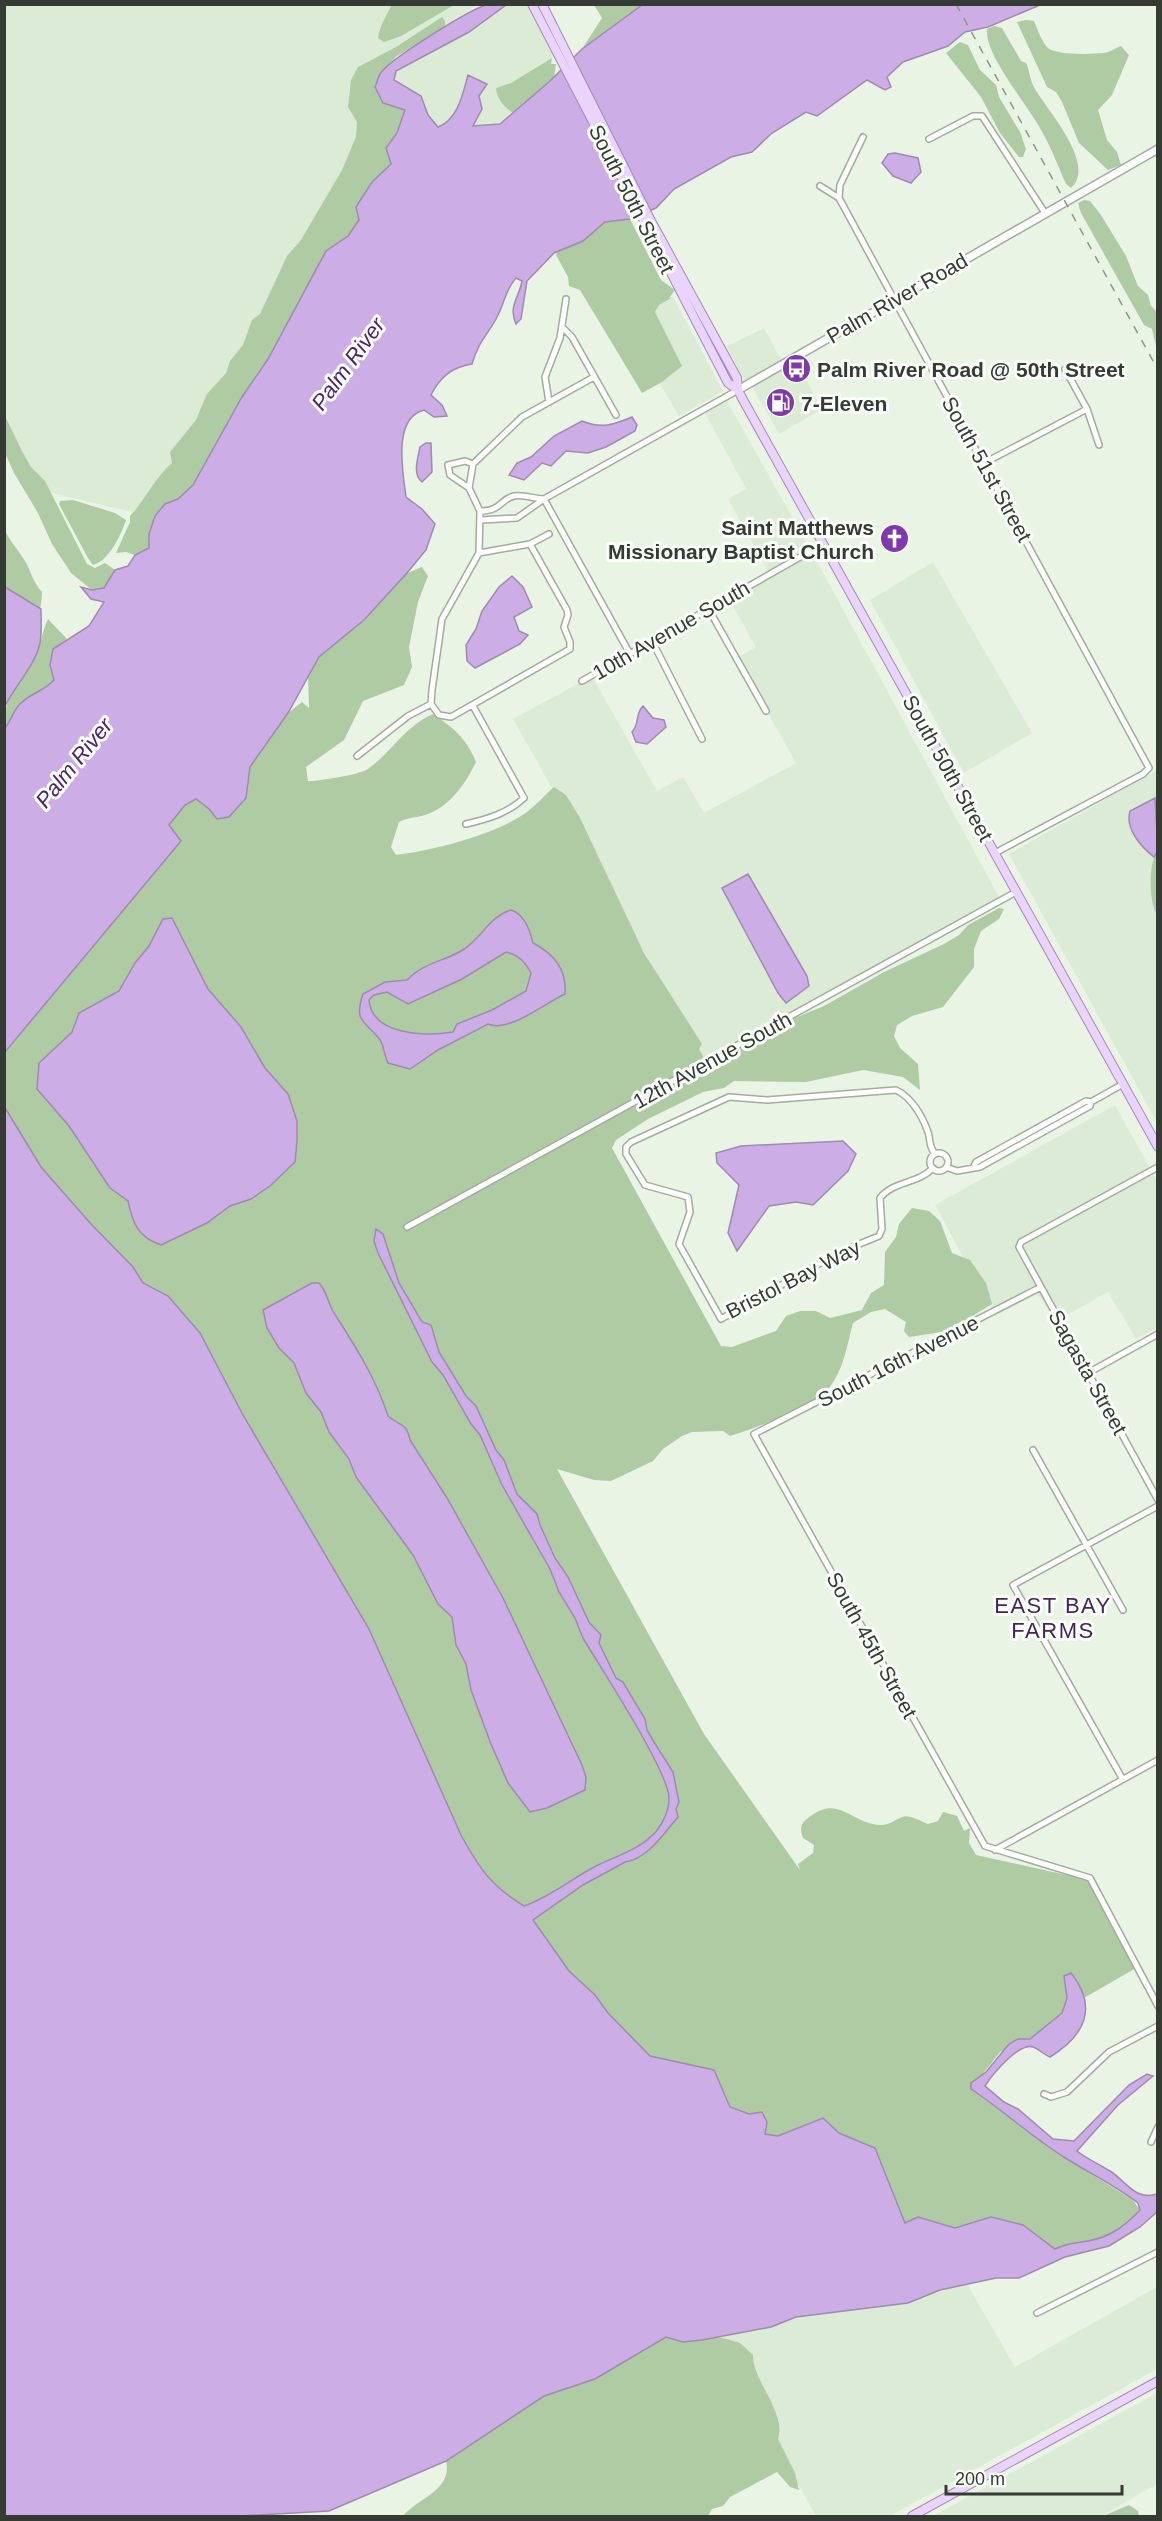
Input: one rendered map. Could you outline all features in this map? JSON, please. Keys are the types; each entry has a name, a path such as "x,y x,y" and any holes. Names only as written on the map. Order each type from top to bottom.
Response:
{"main road":[{"name":"South 50th Street","path":"532,4 556,44 647,222 737,378 738,390 1158,1147"},
{"name":"South 50th Street","path":"542,4 556,44"},
{"path":"912,2517 1158,2381"}],"street":[{"path":"929,139 973,116 982,116 1046,213"},
{"path":"820,186 839,198 840,185 863,137"},
{"name":"Palm River Road","path":"480,520 523,516 544,499 1158,149"},
{"name":"South 51st Street","path":"839,198 1149,768 1143,774 995,853"},
{"path":"549,402 545,377 562,327 566,299"},
{"path":"562,327 572,337 616,415"},
{"path":"1065,369 1086,409 1100,445"},
{"path":"469,488 473,464 513,424 594,377"},
{"path":"984,463 1086,409"},
{"path":"473,464 465,461 448,465 450,475 469,488 480,511 479,552 442,619 431,704 440,715 446,718 473,706 570,649 570,642 564,627 568,615 567,610 530,544"},
{"path":"480,511 501,507 510,498 518,495 544,499 630,654"},
{"path":"501,507 503,517"},
{"path":"479,552 530,544 549,534"},
{"name":"10th Avenue South","path":"582,681 823,544"},
{"path":"708,608 766,711"},
{"path":"652,641 702,738"},
{"path":"357,756 408,716 431,704"},
{"path":"466,824 489,819 515,806 524,798 473,706"},
{"name":"12th Avenue South","path":"407,1227 1016,892"},
{"path":"946,1167 945,1156 935,1154 930,1161 933,1168 941,1170 946,1167 957,1171 973,1168 976,1162 1038,1127 1123,1084"},
{"name":"Bristol Bay Way","path":"933,1168 915,1180 884,1192 880,1198 882,1229 879,1236 840,1252 721,1319 679,1244 690,1212 687,1197 645,1185 626,1154 626,1147 631,1142 729,1097 767,1100 896,1090 908,1096 929,1133 928,1145 935,1154"},
{"name":"Sagasta Street","path":"1158,1167 1020,1244 1041,1287 1158,1500"},
{"name":"South 16th Avenue","path":"754,1434 1041,1287"},
{"path":"1088,1373 1158,1334"},
{"name":"South 45th Street","path":"754,1434 985,1846 995,1850"},
{"path":"1033,1450 1123,1610"},
{"path":"1122,1778 1013,1585 1158,1506"},
{"path":"995,1850 1158,1760"},
{"path":"995,1850 1090,1878 1158,2006"},
{"path":"1044,2094 1051,2097 1067,2092 1109,2052 1158,2026"},
{"path":"1151,2142 1158,2127"},
{"path":"1037,2313 1158,2252"}],"shaded area":[{"path":"4,5 482,5 474,7 376,69 377,127 161,491 132,512 44,491 5,421"},
{"path":"506,5 534,5 558,48 552,58 511,83 496,88 506,108 513,113 500,124 472,126 482,109 468,75 460,102 447,124 438,127 428,115 421,96 394,80 396,71 469,32"},
{"path":"673,297 723,391 679,416 657,379 649,310"},
{"path":"764,328 783,363 746,384 727,346"},
{"path":"795,360 822,409 779,434 752,386"},
{"path":"727,401 809,547 769,573 728,499 746,489 705,413"},
{"path":"814,556 999,897 707,1063 513,719 592,676 657,791 683,777 704,813 796,763 737,658 756,647 729,599 801,560"},
{"path":"933,562 1032,733 964,773 870,600"},
{"path":"1157,770 1157,1122 1009,854"},
{"path":"1115,1105 1157,1181 1157,1328 1136,1339 1108,1292 1056,1321 1040,1297 1035,1295 995,1316 935,1205"},
{"path":"967,2284 1015,2367 1157,2287 1157,2369 890,2516 816,2516 715,2337 771,2327 796,2317 908,2303 940,2290"},
{"path":"1157,2393 1157,2484 1101,2516 933,2516"}],"green space":[{"path":"392,4 454,5 401,36 384,42 378,38"},
{"path":"594,5 642,5 582,49 602,18"},
{"path":"442,17 445,27 397,56 380,73 399,107 405,110 397,133 386,148 391,164 371,182 357,207 359,220 348,236 326,251 268,359 242,397 193,485 178,499 165,505 149,534 149,548 135,555 126,552 116,553 130,522 130,516 172,463 170,452 196,420 207,394 226,373 230,361 243,345 252,320 260,314 287,256 301,240 342,170 356,137 357,122 348,107 351,80 358,67 396,47"},
{"path":"1034,21 1043,42 1051,50 1083,54 1108,52 1121,46 1129,55 1112,95 1098,110 1107,140 1117,152 1121,165 1108,170 1079,143 1062,102 1056,92 1047,87 1017,22"},
{"path":"994,26 1002,28 1021,61 1026,63 1033,86 1068,138 1078,166 1077,178 1071,188 1066,184 1041,130 992,52 987,29"},
{"path":"960,42 968,45 980,70 996,85 999,97 1020,132 1026,149 1023,157 1019,157 1000,133 981,97 946,53"},
{"path":"552,58 551,64 556,64 554,78 513,113 499,99 496,88 511,83"},
{"path":"1084,200 1090,201 1101,215 1126,256 1138,286 1148,295 1151,306 1157,312 1157,350 1152,329 1144,325 1081,213 1078,203"},
{"path":"630,219 661,280 675,290 669,298 673,297 659,305 655,312 682,366 662,382 642,393 580,290 569,286 568,277 556,255 558,251 583,241 605,222"},
{"path":"4,414 31,467 45,481 87,564 95,568 105,563 115,570 104,588 92,590 71,573 52,544 5,453"},
{"path":"73,500 115,513 126,520 118,540 99,563 93,565 88,558 59,504 60,501"},
{"path":"4,528 42,592 35,626 4,675"},
{"path":"422,567 428,576 418,602 409,647 412,667 404,685 363,701 344,740 306,767 308,781 329,779 368,769 414,726 433,714 459,735 476,762 456,794 442,807 434,812 399,822 391,847 396,855 446,845 499,828 527,812 554,787 566,795 580,818 644,953 702,1044 699,1049 707,1063 543,1155 797,1017 824,1006 884,972 944,944 959,935 968,925 999,908 1004,909 999,919 981,931 974,949 974,967 943,1007 912,1016 897,1025 894,1036 900,1048 918,1064 920,1090 903,1077 863,1070 806,1082 734,1081 724,1088 703,1092 648,1119 616,1140 612,1148 721,1346 732,1347 776,1331 786,1316 800,1311 816,1311 830,1318 862,1310 871,1293 884,1285 885,1252 896,1237 899,1224 912,1208 929,1211 940,1221 952,1253 970,1260 986,1283 992,1304 948,1331 909,1337 904,1331 906,1322 885,1309 871,1312 853,1323 842,1365 829,1388 797,1410 730,1436 723,1431 692,1432 663,1449 653,1461 611,1481 594,1480 557,1469 704,1734 800,1870 798,1864 813,1853 814,1845 803,1838 801,1827 803,1822 828,1808 881,1825 905,1816 928,1824 938,1821 943,1812 957,1816 964,1831 970,1828 969,1843 976,1855 1089,1880 1136,1968 1084,1998 1077,1980 1064,1976 1067,1998 1062,2013 1030,2039 1000,2052 971,2089 1067,2159 1133,2200 1140,2210 1123,2226 1103,2237 713,2328 5,1167 4,1052 181,841 169,825 185,805 196,799 217,819 246,798 250,767 288,713 302,702 309,708 308,675 319,657 364,620 407,573"},
{"path":"48,619 67,639 53,649 50,665 54,679 20,704 5,728 6,707 9,699 35,659"},
{"path":"1157,851 1157,915 1152,901 1151,883 1152,865"},
{"path":"525,2261 683,2342 715,2337 740,2343 753,2355 754,2365 778,2418 778,2439 795,2473 799,2490 790,2487 777,2472 730,2497 723,2506 712,2509 708,2516 403,2516 439,2486 447,2471 446,2461 329,2511"},
{"path":"1129,2505 1138,2511 1139,2516 1103,2516"}],"water":[{"name":"Palm River","path":"486,5 506,5 469,32 396,71 394,80 421,96 428,115 438,127 455,112 462,98 468,75 487,84 479,96 482,109 473,126 500,124 550,81 582,49 642,5 1040,5 988,27 965,32 948,46 903,62 887,77 891,87 885,90 867,80 817,116 806,112 772,133 752,152 731,157 674,189 656,208 630,219 605,222 583,241 554,253 527,281 521,319 516,324 513,312 522,281 516,278 508,290 496,320 478,348 472,364 447,374 431,395 442,405 447,416 434,417 424,410 414,415 403,435 402,461 406,497 422,509 435,524 426,550 364,620 319,657 288,713 250,767 246,798 229,817 217,819 196,799 185,805 169,825 181,841 5,1052 5,728 20,704 54,680 50,665 53,649 89,626 104,602 91,599 81,587 92,590 104,588 115,570 128,566 135,555 149,548 149,534 155,516 165,504 178,499 193,485 242,397 268,359 326,251 348,236 359,220 356,207 372,182 391,164 386,148 397,133 405,110 383,103 375,87 380,74 386,67 430,36"},
{"path":"895,153 918,158 921,172 911,183 893,176 882,163 888,154"},
{"path":"632,417 637,425 635,431 606,447 588,453 566,451 551,466 542,463 524,480 509,475 517,463 531,457 554,436 582,421 595,425 607,425"},
{"path":"431,443 432,472 422,482 417,475 416,466 420,447"},
{"path":"512,576 523,587 532,607 514,617 519,631 528,635 520,644 475,668 467,661 466,645 476,629 482,611 499,587"},
{"path":"5,587 41,609 41,626 38,651 5,706"},
{"path":"643,706 653,718 664,720 666,727 647,744 636,742 632,732"},
{"path":"1155,798 1158,851 1154,857 1135,836 1129,817 1130,811"},
{"path":"748,874 807,976 809,986 786,1003 778,993 722,888"},
{"path":"511,910 520,915 533,943 558,963 564,977 565,994 516,1021 497,1026 488,1024 438,1050 410,1069 388,1063 380,1040 360,1016 363,994 385,982 407,980 426,966 461,951 503,913","holes":["506,952 521,960 531,973 526,991 492,1010 457,1024 453,1032 429,1034 402,1031 380,1021 372,1012 369,1000 374,995 387,992 408,1004 462,979"]},
{"path":"172,918 208,989 241,1027 265,1068 288,1094 297,1121 297,1141 295,1162 270,1186 251,1199 230,1206 207,1223 161,1245 147,1238 138,1229 128,1201 110,1188 69,1126 37,1089 39,1063 72,1032 79,1013 119,991 135,963 149,946 163,919"},
{"path":"4,1106 41,1167 133,1267 143,1283 168,1296 200,1333 243,1415 369,1629 461,1835 480,1867 494,1883 524,1906 543,1898 652,1836 664,1819 669,1799 666,1786 647,1744 583,1638 575,1618 559,1592 550,1569 502,1485 480,1435 471,1424 443,1375 432,1362 378,1253 374,1241 376,1229 383,1234 399,1283 422,1322 431,1325 439,1352 466,1396 476,1406 496,1450 504,1460 517,1494 537,1514 555,1558 568,1577 589,1622 601,1635 599,1643 616,1678 623,1682 645,1719 647,1730 673,1772 679,1802 676,1809 678,1817 655,1844 641,1856 583,1885 533,1920 569,1971 595,1995 608,2013 650,2056 714,2070 730,2107 749,2114 762,2112 767,2122 765,2134 778,2136 823,2118 839,2133 875,2148 905,2223 918,2217 955,2228 991,2217 1023,2225 1055,2249 1110,2234 1123,2226 1140,2210 1138,2203 1042,2142 971,2089 971,2083 986,2072 1009,2044 1018,2039 1030,2039 1062,2013 1067,1998 1064,1976 1071,1973 1080,1986 1086,2009 1084,2020 1072,2040 1050,2057 1033,2047 1021,2049 1006,2060 985,2086 1004,2102 1018,2109 1053,2139 1074,2141 1129,2085 1147,2074 1153,2076 1118,2105 1077,2151 1116,2175 1131,2189 1143,2195 1157,2194 1157,2212 1140,2227 1109,2246 1065,2257 1019,2278 996,2278 940,2290 908,2303 796,2317 771,2327 702,2340 683,2342 666,2337 595,2379 544,2396 446,2461 329,2511 240,2516 5,2516"},
{"path":"843,1141 856,1154 848,1171 813,1205 796,1202 769,1206 737,1251 728,1233 739,1185 717,1163 716,1153 741,1146"},
{"path":"312,1283 319,1283 322,1287 333,1312 372,1377 388,1416 407,1430 410,1440 447,1498 503,1598 582,1765 586,1777 585,1790 547,1808 530,1812 508,1783 471,1690 466,1664 456,1645 452,1617 438,1604 413,1555 356,1477 349,1459 329,1432 321,1412 306,1393 294,1363 279,1348 267,1328 263,1310"}],"railway":[{"path":"956,4 1158,370"}],"place":[{"name":"Palm River Road @ 50th Street","path":"796,369"},
{"name":"7-Eleven","path":"780,403"},
{"name":"Saint Matthews Missionary Baptist Church","path":"895,539"}],"district":[{"name":"EAST BAY FARMS","path":"1053,1618"}]}
